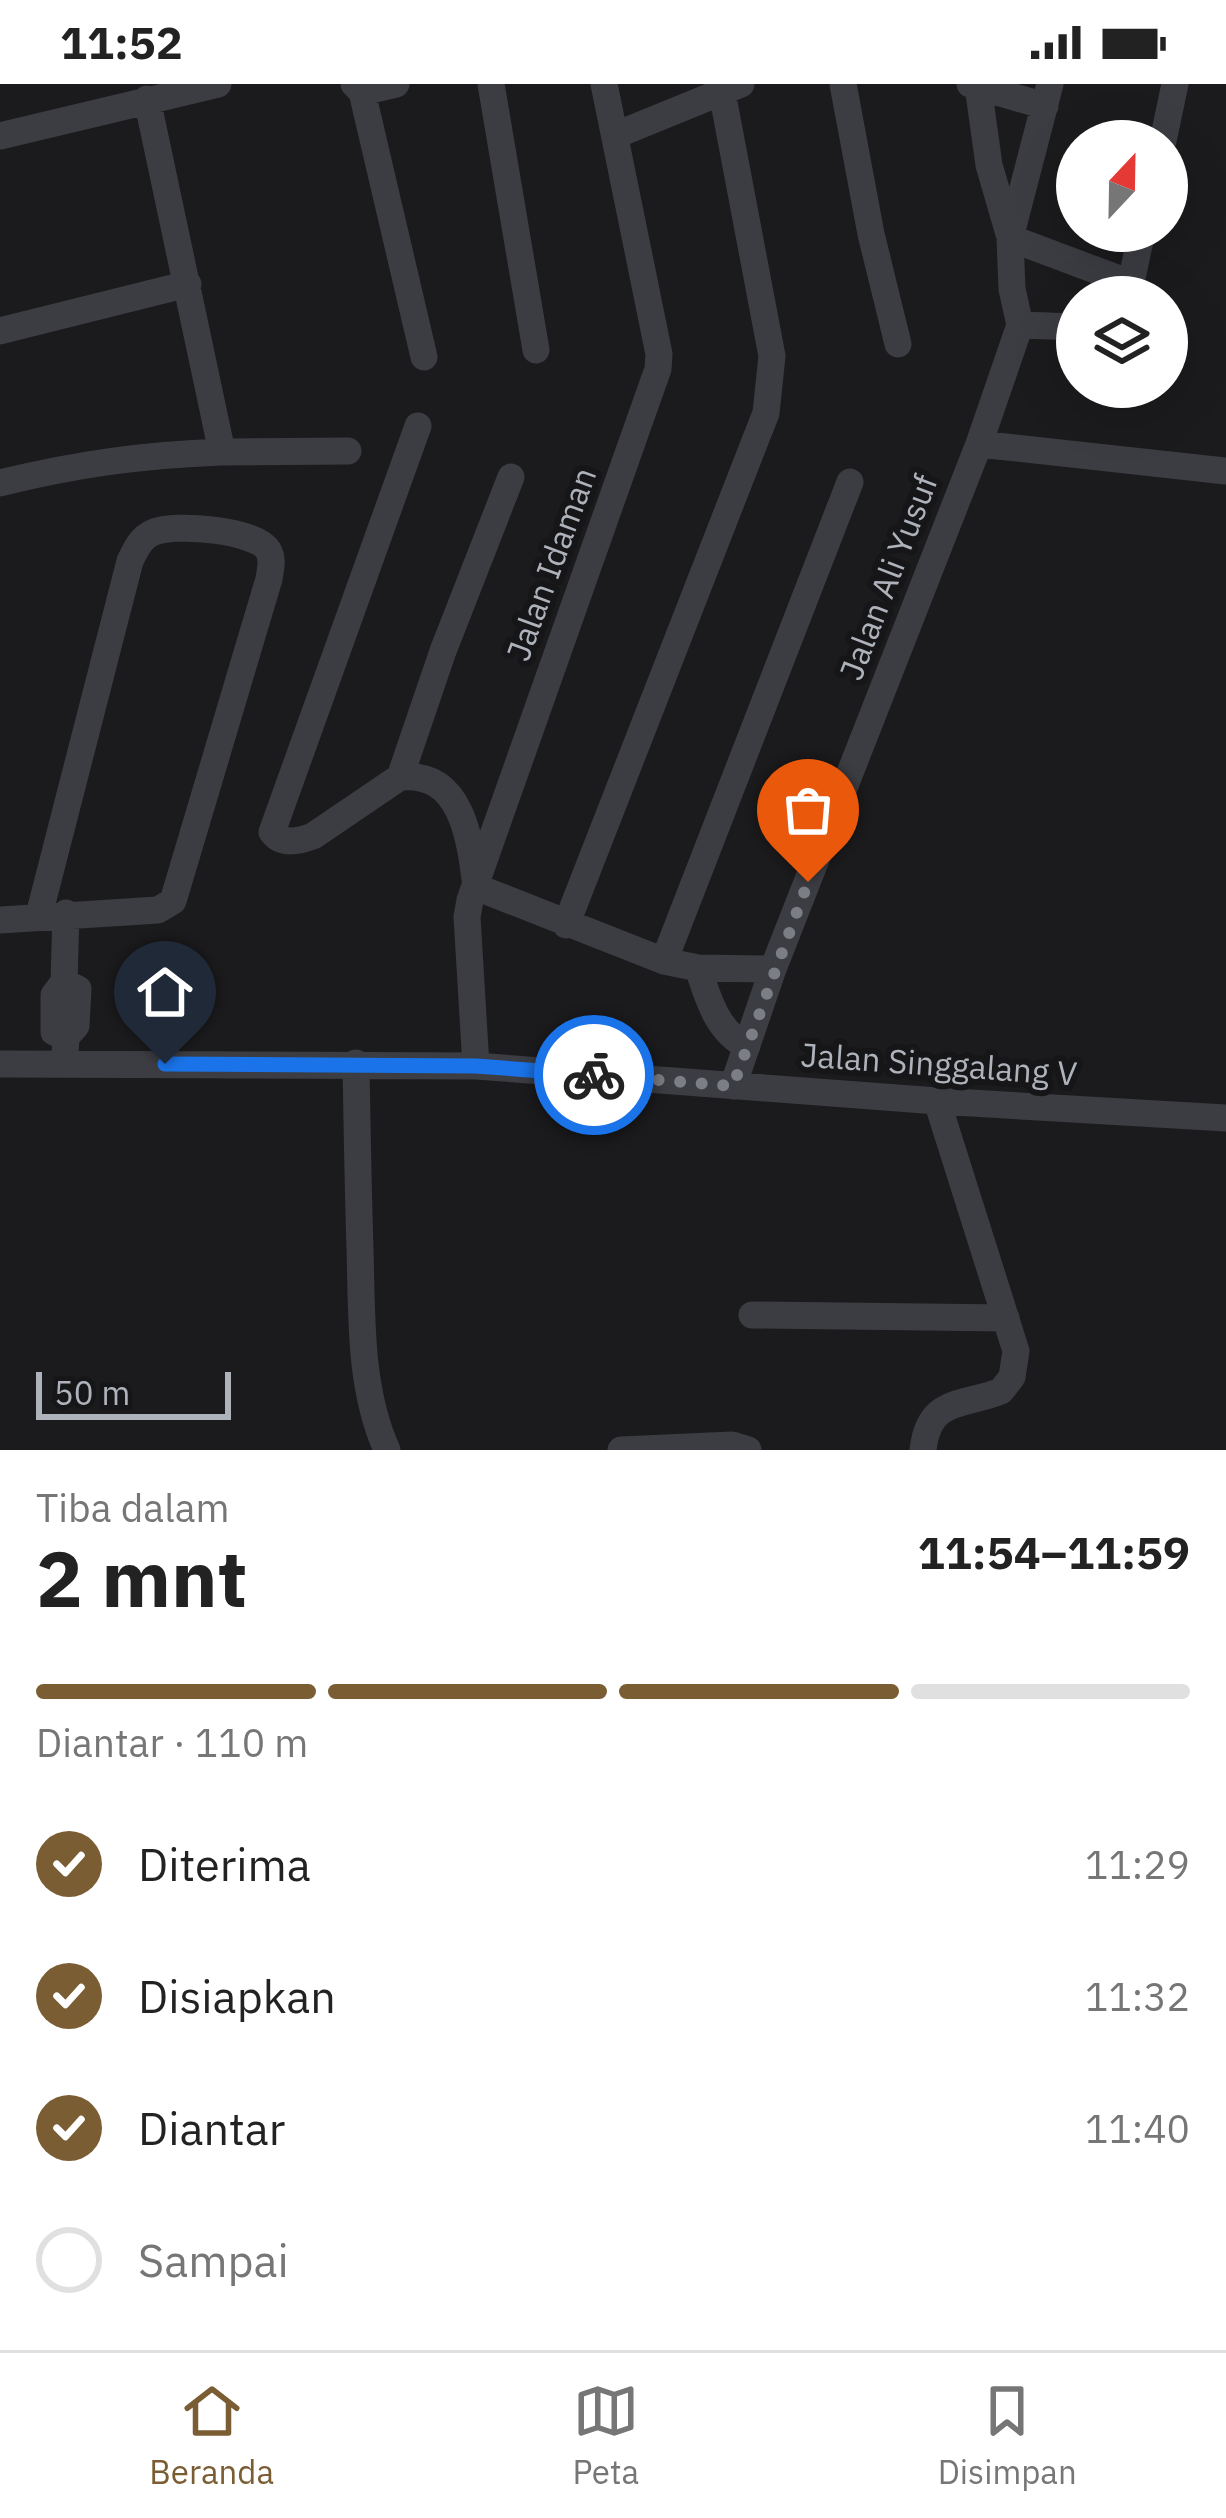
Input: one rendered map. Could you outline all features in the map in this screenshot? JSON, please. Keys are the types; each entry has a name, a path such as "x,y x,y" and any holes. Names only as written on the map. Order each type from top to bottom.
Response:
{"street":[{"path":"0,136 218,84"},
{"path":"395,84 358,88 424,357"},
{"path":"490,84 536,350"},
{"name":"Jalan Idaman","path":"476,1066 467,917 658,369 659,354 604,84"},
{"path":"843,84 871,234 898,344"},
{"path":"1167,120 1175,84"},
{"path":"1048,95 974,85 989,165 1010,238 1097,276"},
{"path":"566,925 766,413 772,356 732,88 616,135"},
{"name":"Jalan Ali Yusuf","path":"733,1086 773,969 980,444 1020,325 1012,289 1010,238 1048,95"},
{"path":"147,99 222,452"},
{"path":"0,331 188,284"},
{"path":"1020,325 1056,326"},
{"path":"418,426 272,832 299,842 400,777 422,776 448,791 457,804 472,849 476,887 664,961 698,968 773,969"},
{"path":"980,444 1226,471"},
{"path":"0,483 139,455 348,451"},
{"path":"400,777 443,651 512,477"},
{"path":"664,961 850,482"},
{"path":"0,920 53,914 158,910 172,902 269,579 272,561 268,551 251,537 167,529 144,537 130,561 53,914 64,982 78,988 76,1026 65,1050"},
{"path":"698,968 709,1002 729,1038 747,1046"},
{"name":"Jalan Singgalang V","path":"0,1064 65,1050 476,1066 1226,1118"},
{"path":"356,1063 362,1318 376,1426 387,1450"},
{"path":"923,1450 928,1425 941,1408 980,1400 1008,1384 1016,1352 937,1101"},
{"path":"752,1315 1006,1318"},
{"path":"621,1450 732,1444 748,1450"}],"way so far":[{"path":"594,1075 733,1086 808,882"}],"route":[{"path":"165,1064 476,1066 594,1075"}]}
